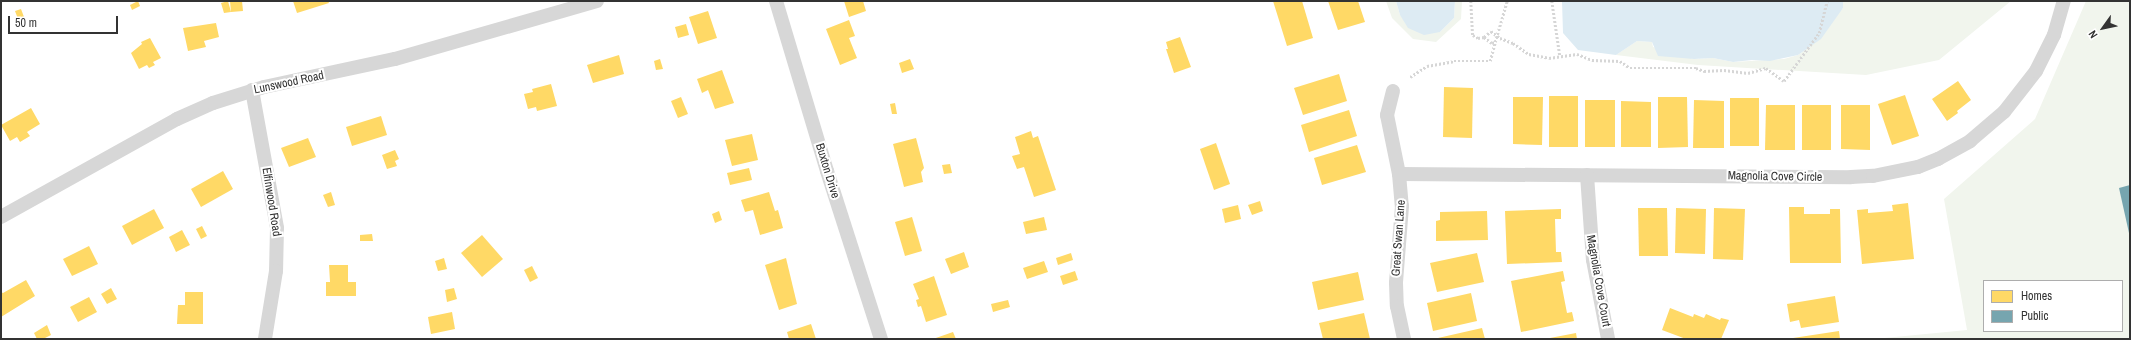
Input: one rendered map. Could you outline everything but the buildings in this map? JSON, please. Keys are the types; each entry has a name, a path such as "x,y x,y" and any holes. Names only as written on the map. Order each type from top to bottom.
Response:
{"street":[{"name":"Lunswood Road","path":"1,217 177,118 213,103 252,90 395,60 597,1"},
{"name":"Buxton Drive","path":"776,1 827,171 881,339"},
{"name":"Magnolia Cove Circle","path":"1400,174 1588,174 1851,177 1872,176 1918,167 1955,150 1985,129 2004,112 2040,65 2054,35 2064,1"},
{"name":"Elfinwood Road","path":"252,90 277,235 276,271 265,339"},
{"name":"Great Swan Lane","path":"1393,91 1387,115 1387,124 1400,174 1402,220 1396,294 1404,339"},
{"name":"Magnolia Cove Court","path":"1588,174 1592,260 1608,339"}],"path":[{"path":"1470,1 1473,35 1478,38 1484,37 1491,31 1514,43 1529,54 1549,58 1577,54 1592,60 1620,61 1630,68 1696,68 1704,71 1724,70 1748,73 1766,68 1784,81 1805,55 1819,33 1827,1"},
{"path":"1410,77 1427,66 1454,61 1490,61 1507,1"},
{"path":"1552,1 1560,56"},
{"path":"1484,37 1492,43 1495,42"}],"shaded area":[{"path":"1386,1 1396,1 1400,15 1440,32 1454,18 1455,1 1462,1 1461,19 1436,42 1413,39 1392,18"},
{"path":"1396,1 1455,1 1454,18 1440,32 1424,35 1408,28 1400,15"},
{"path":"1562,1 1843,1 1843,8 1821,39 1798,55 1770,61 1752,60 1733,62 1713,58 1694,59 1658,56 1652,42 1637,41 1616,55 1578,50 1563,33"},
{"path":"1843,1 2011,1 1939,60 1866,75 1698,65 1616,55 1637,41 1652,42 1653,47 1694,59 1713,58 1733,62 1784,59 1798,55 1805,50 1843,8"},
{"path":"2086,1 2130,1 2130,339 1874,339 1967,330 1944,199 2035,119"}]}
